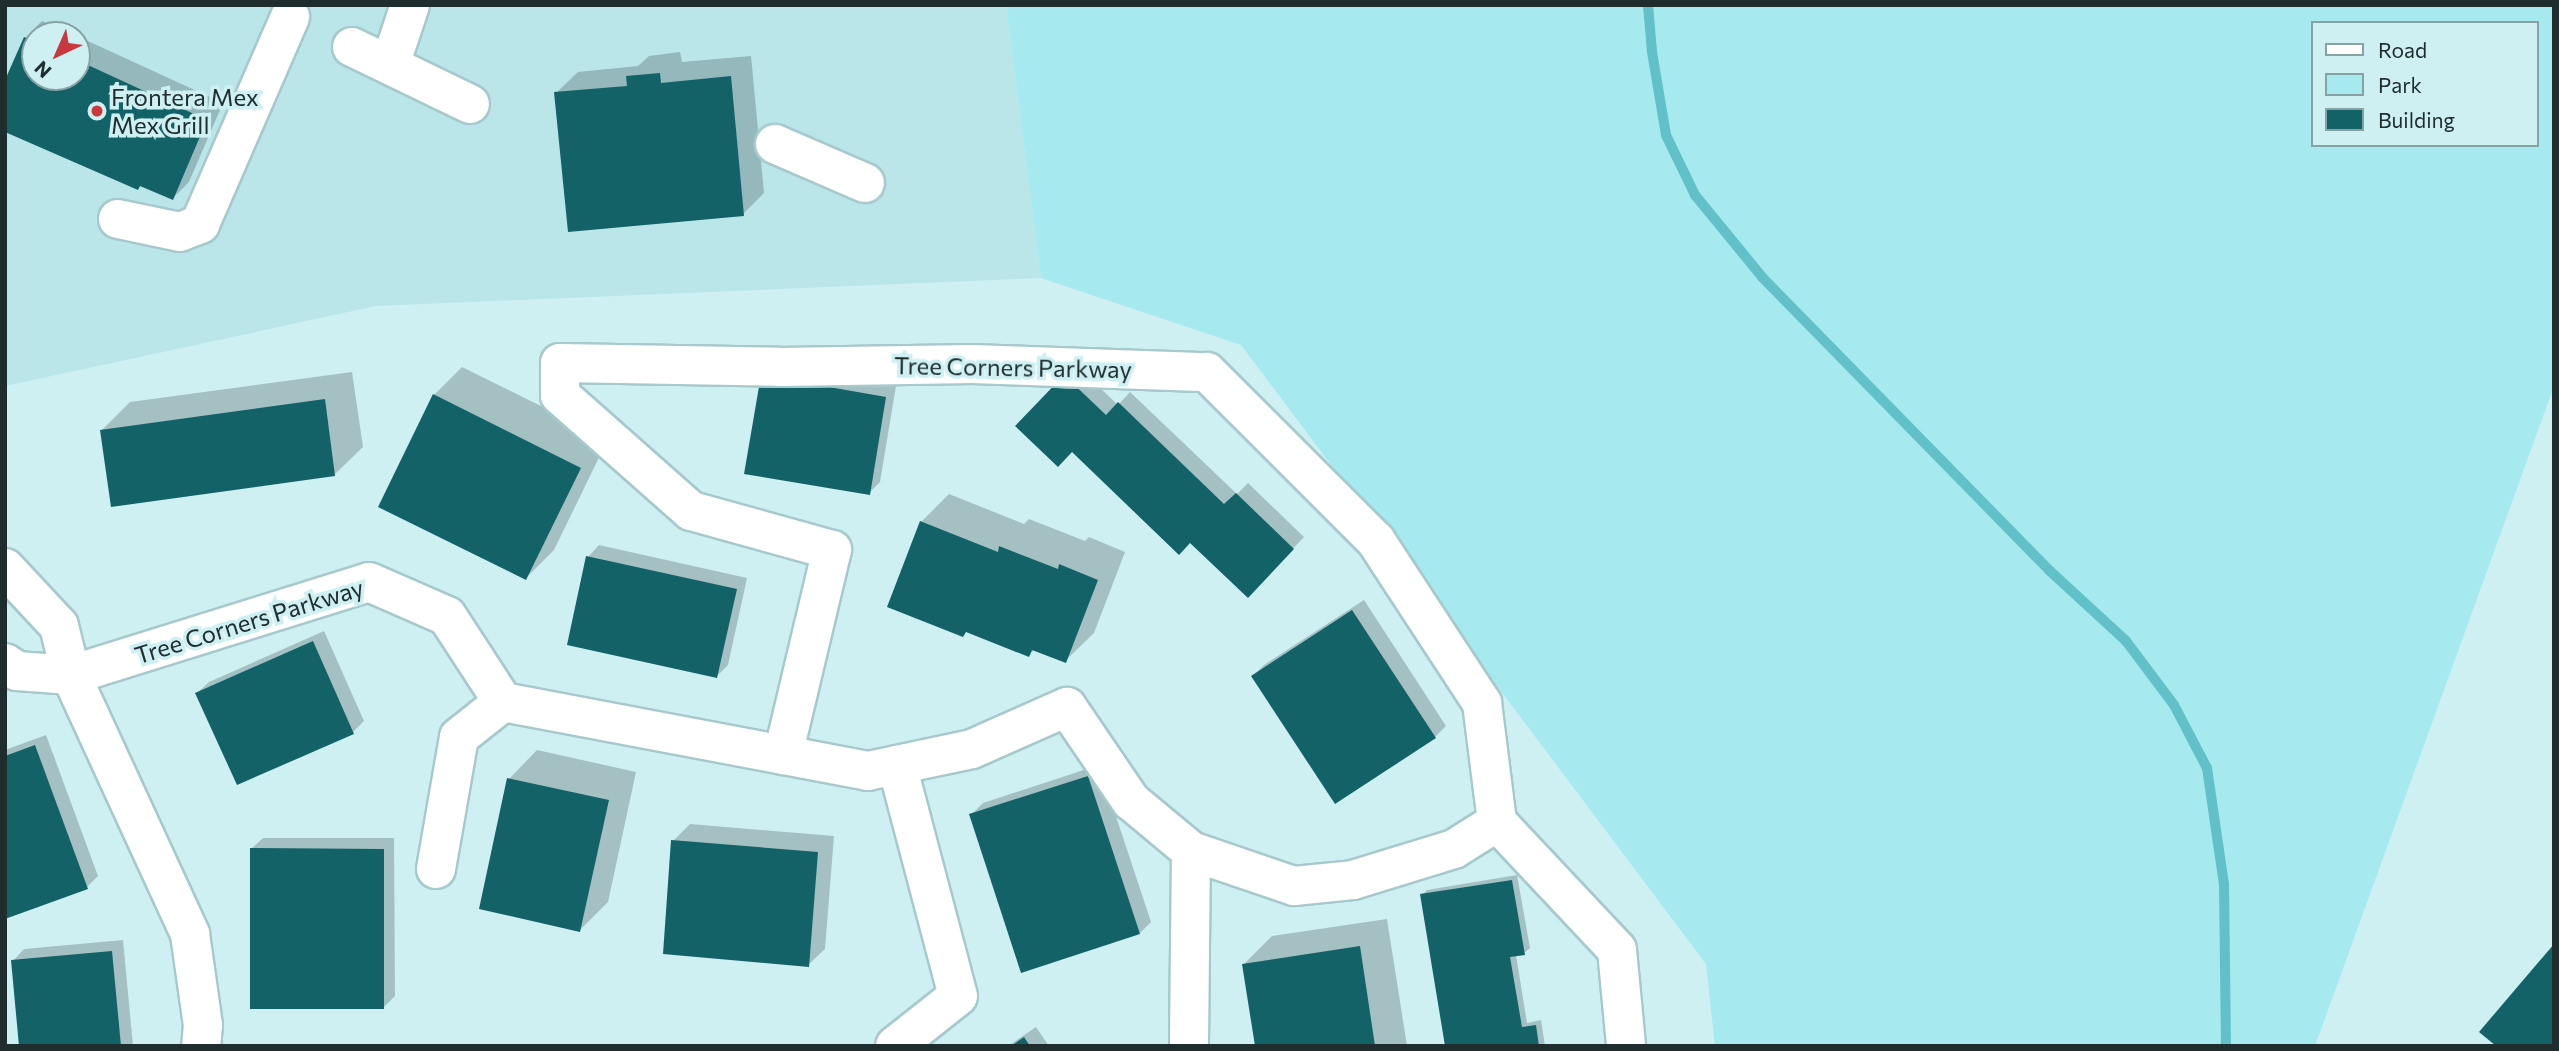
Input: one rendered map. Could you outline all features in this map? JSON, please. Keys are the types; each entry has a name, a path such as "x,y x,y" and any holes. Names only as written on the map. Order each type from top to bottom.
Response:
{"street":[{"path":"390,65 410,5"},
{"path":"118,219 180,232 200,224 290,17"},
{"path":"352,47 470,104"},
{"path":"775,144 865,183"},
{"name":"Tree Corners Parkway","path":"782,755 832,550 691,511 560,395 560,363 780,367 973,364 1207,372 1376,541 1482,703 1497,822"},
{"path":"5,568 59,626 71,675 190,934 203,1025 201,1046"},
{"name":"Tree Corners Parkway","path":"5,663 17,671 71,675 369,582 447,616 503,702"},
{"path":"436,869 459,737 503,702 868,771 972,749 1068,707 1131,801 1191,851 1294,886 1353,880 1454,849 1497,822 1617,950 1626,1046"},
{"path":"895,1046 958,996 897,765"},
{"path":"1189,1046 1191,851"}],"shaded area":[{"path":"5,5 1006,5 1041,278 376,306 5,386"}],"green space":[{"path":"1006,5 2554,5 2554,386 2315,1046 1715,1046 1706,964 1241,345 1041,278"}],"building":[{"name":"Frontera Mex Mex Grill","path":"21,44 21,91 91,91 91,66 207,120 173,200 140,186 138,190 5,132 5,80"},
{"path":"660,73 661,83 731,76 744,216 568,232 554,92 627,86 626,76"},
{"path":"761,375 886,397 870,495 744,474"},
{"path":"1064,375 1106,415 1118,402 1224,504 1236,493 1294,549 1248,598 1190,543 1179,555 1072,452 1058,467 1015,426"},
{"path":"433,394 581,468 526,580 378,507"},
{"path":"325,399 335,476 111,507 100,430"},
{"path":"920,521 998,552 999,546 1058,569 1059,564 1098,580 1066,663 1032,650 1029,657 966,632 963,637 887,607"},
{"path":"586,556 737,589 717,678 567,645"},
{"path":"1352,610 1436,738 1335,804 1251,676"},
{"path":"313,641 354,734 237,785 195,693"},
{"path":"35,745 88,889 5,919 5,756"},
{"path":"1088,776 1140,934 1021,973 969,814"},
{"path":"507,778 609,800 580,932 479,909"},
{"path":"671,840 818,852 809,967 663,954"},
{"path":"250,848 384,849 384,1009 250,1009"},
{"path":"1512,880 1525,955 1510,957 1522,1027 1536,1025 1539,1046 1445,1046 1420,894"},
{"path":"2554,944 2554,1046 2496,1046 2479,1032"},
{"path":"1360,946 1375,1046 1255,1046 1242,964"},
{"path":"112,951 121,1046 19,1046 11,960"},
{"path":"1024,1037 1030,1046 1011,1046"}],"waterway":[{"path":"1648,5 1652,52 1666,135 1695,195 1762,277 2050,571 2126,641 2174,705 2207,768 2224,884 2226,1046"}],"place":[{"name":"Frontera Mex Mex Grill","path":"97,111"}]}
